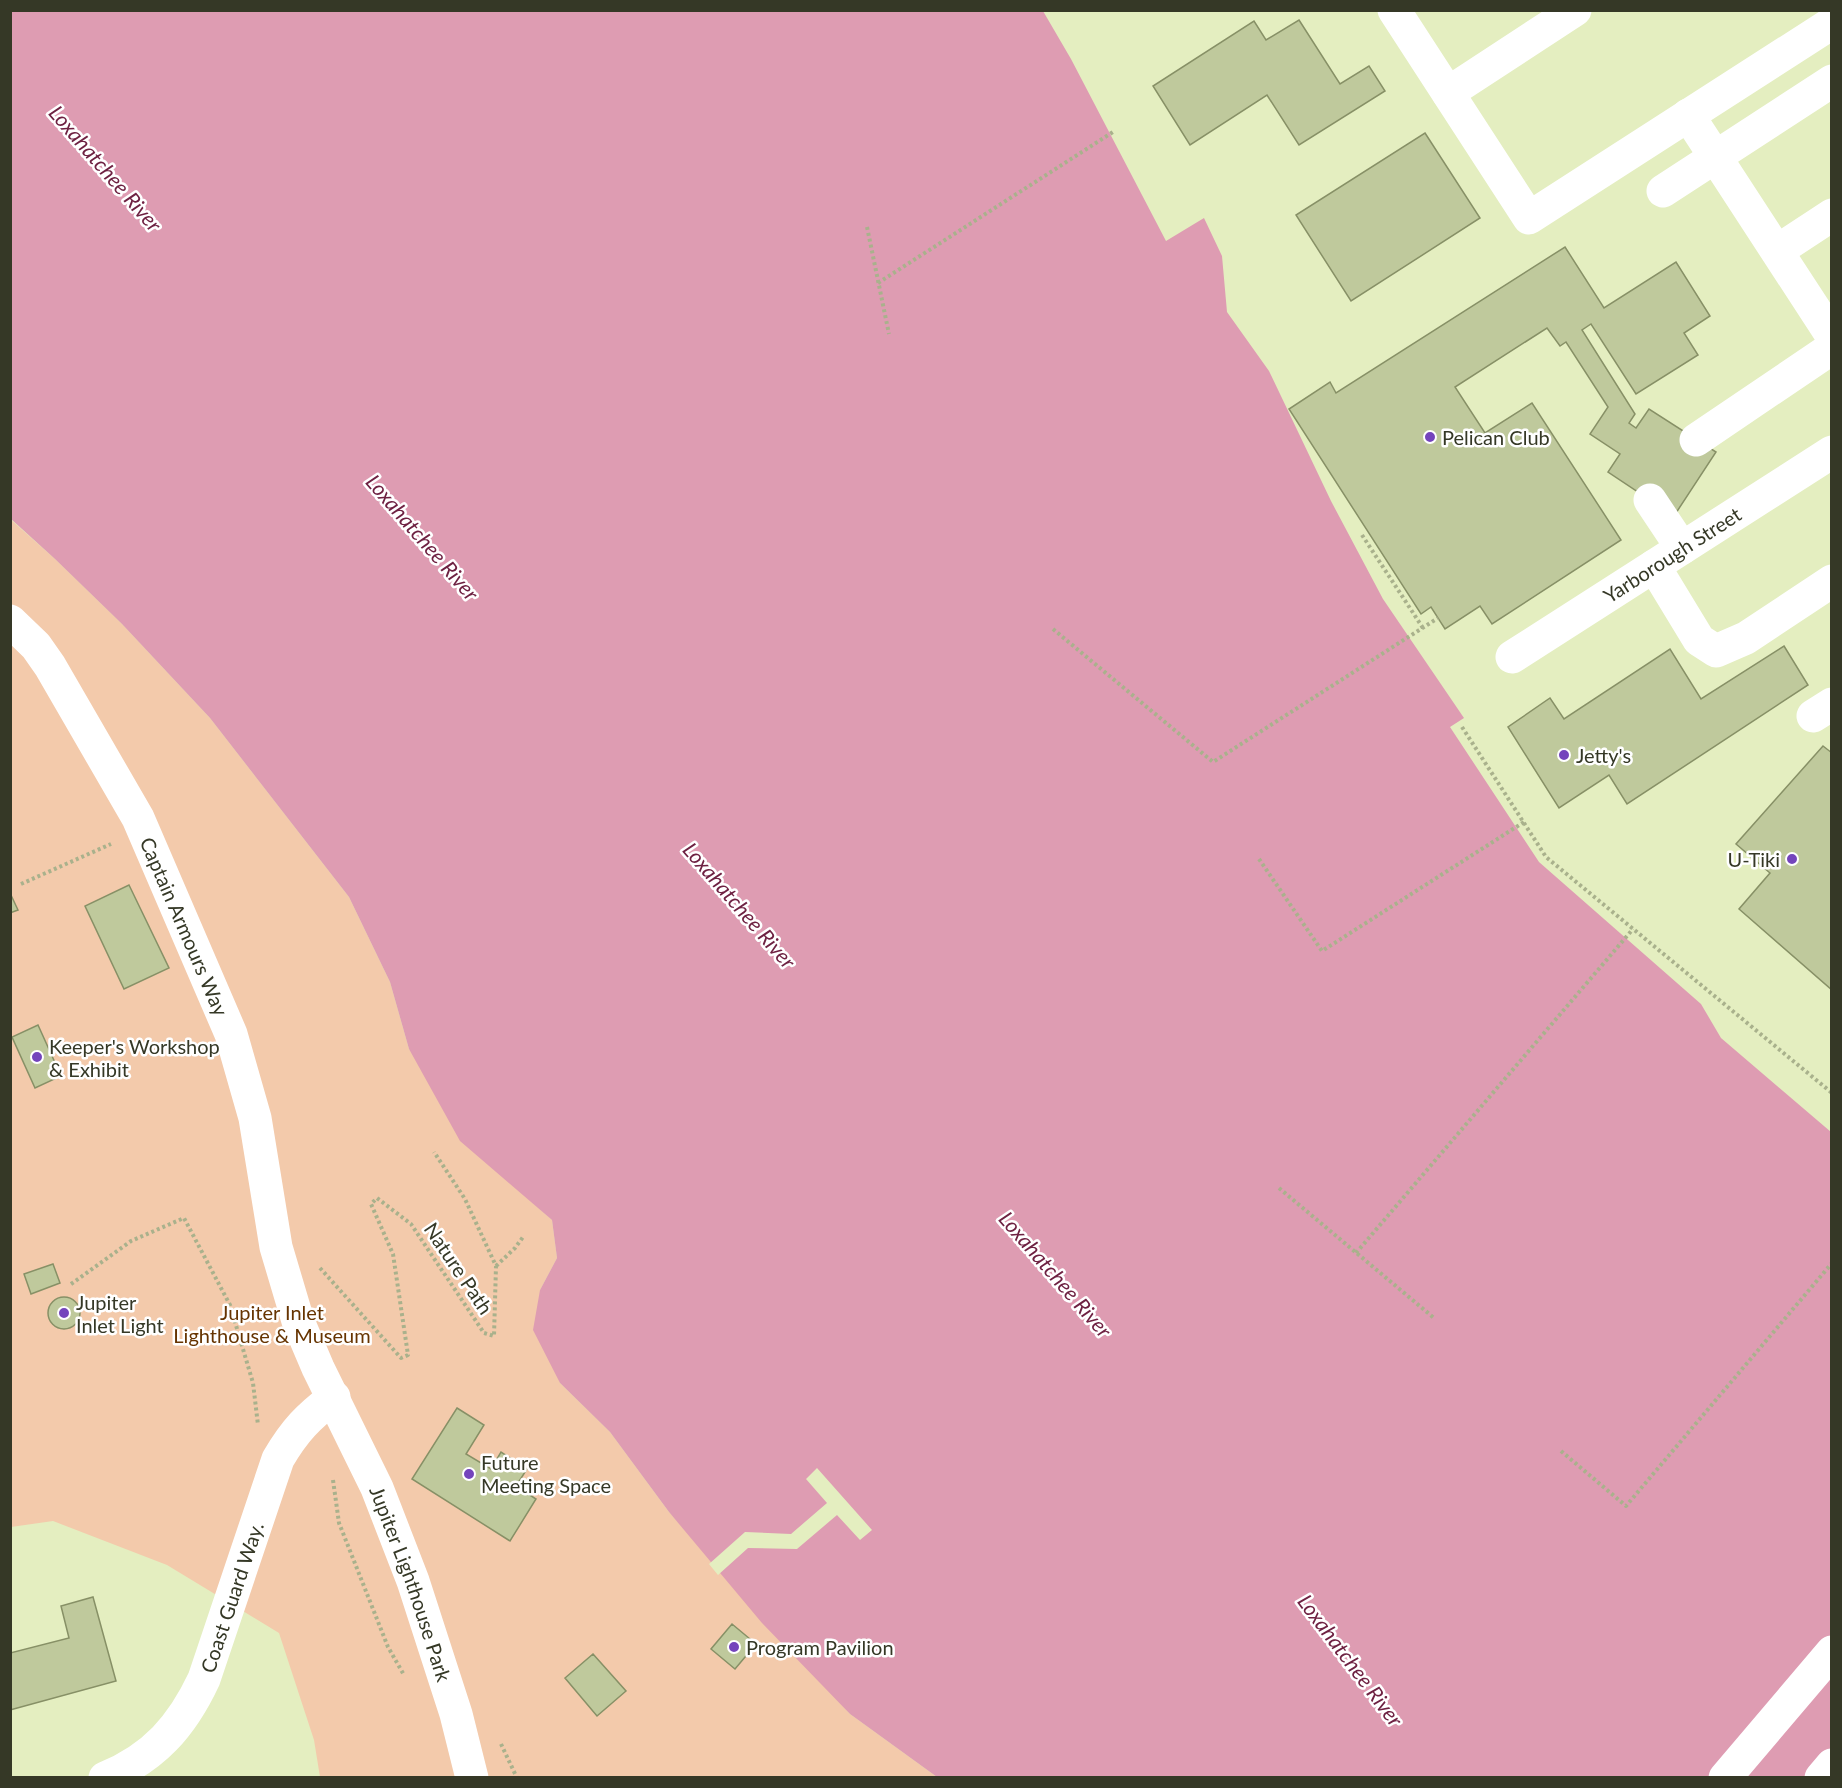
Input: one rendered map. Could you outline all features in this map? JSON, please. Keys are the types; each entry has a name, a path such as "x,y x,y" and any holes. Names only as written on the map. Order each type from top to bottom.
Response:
{"street":[{"path":"1448,93 1575,10"},
{"path":"1397,12 1529,218 1832,23"},
{"path":"1663,191 1832,81"},
{"path":"1688,115 1832,336"},
{"path":"1777,251 1832,216"},
{"path":"1696,440 1832,348"},
{"name":"Yarborough Street","path":"1512,657 1560,612 1654,566 1832,452"},
{"path":"1650,500 1682,548"},
{"path":"1654,566 1699,640 1716,651 1746,639 1832,581"},
{"name":"Captain Armours Way","path":"10,621 36,646 50,666 138,819 231,1034 255,1118 274,1239 298,1321 318,1368 334,1397"},
{"name":"Coast Guard Way.","path":"105,1778 132,1764 155,1748 175,1728 192,1705 204,1679 278,1459 291,1437 308,1417 334,1397"},
{"name":"Jupiter Lighthouse Park","path":"334,1397 377,1488 413,1581 456,1714 472,1778"},
{"path":"1725,1778 1832,1652"},
{"path":"1821,1778 1832,1766"}],"path":[{"path":"878,283 1113,132"},
{"path":"867,227 889,334"},
{"path":"1362,535 1423,628"},
{"path":"1053,629 1213,762 1438,618"},
{"path":"1462,727 1546,857 1832,1093"},
{"path":"1258,859 1322,951 1524,822"},
{"path":"21,884 143,830"},
{"path":"1356,1253 1633,929"},
{"name":"Nature Path","path":"274,1239 297,1242 401,1358 408,1356 393,1254 371,1204 377,1198 411,1224 484,1333 494,1336 496,1266 465,1199 434,1152"},
{"path":"1279,1188 1434,1318"},
{"path":"496,1266 523,1237"},
{"path":"1562,1451 1626,1506 1832,1263"}],"green space":[{"name":"Jupiter Inlet Lighthouse & Museum","path":"10,519 122,624 210,718 349,897 390,982 409,1049 514,1186 552,1220 557,1258 540,1290 560,1383 610,1432 669,1512 850,1714 937,1777 320,1777 314,1740 279,1633 167,1565 53,1521 11,1527"}],"water":[{"name":"Loxahatchee River","path":"11,11 1043,11 1071,59 1166,241 1204,218 1222,256 1227,312 1269,371 1331,501 1383,599 1464,718 1450,727 1539,862 1701,1004 1721,1038 1831,1132 1831,1777 937,1777 850,1714 762,1623 669,1512 610,1432 560,1383 533,1330 540,1290 557,1258 552,1220 460,1141 409,1049 390,982 349,897 210,718 122,624 11,519"}],"pier":[{"path":"817,1468 872,1530 860,1540 837,1515 797,1549 748,1548 718,1575 709,1564 745,1532 791,1534 827,1503 806,1479"}],"building":[{"path":"1299,20 1340,84 1369,66 1385,91 1299,145 1267,95 1190,145 1153,86 1254,21 1266,40"},
{"path":"1425,133 1480,218 1351,301 1296,215"},
{"name":"Pelican Club","path":"1565,247 1604,308 1676,262 1710,316 1684,333 1698,355 1636,394 1591,324 1582,330 1635,414 1629,423 1636,428 1649,409 1716,452 1674,516 1608,472 1620,454 1590,434 1608,407 1566,342 1560,346 1547,328 1455,387 1485,433 1532,403 1621,540 1492,624 1480,606 1445,629 1431,607 1421,614 1289,409 1330,382 1336,393"},
{"path":"1784,646 1808,685 1627,804 1609,775 1559,808 1508,727 1550,698 1564,719 1670,649 1701,699"},
{"name":"U-Tiki","path":"1823,746 1832,753 1832,990 1739,909 1770,873 1736,844"},
{"path":"129,885 169,968 124,989 85,906"},
{"path":"10,893 18,910 10,913"},
{"name":"Keeper's Workshop & Exhibit","path":"38,1025 61,1076 35,1088 12,1037"},
{"path":"53,1264 60,1283 31,1294 24,1274"},
{"name":"Jupiter Inlet Light","path":"64,1297 76,1301 80,1313 76,1325 64,1329 52,1325 48,1313 52,1301"},
{"name":"Future Meeting Space","path":"457,1408 484,1425 466,1454 491,1469 501,1452 527,1469 516,1486 536,1499 510,1541 412,1479"},
{"path":"93,1597 116,1681 10,1710 10,1653 69,1638 61,1606"},
{"name":"Program Pavilion","path":"732,1624 756,1644 735,1669 711,1649"},
{"path":"593,1654 626,1691 597,1716 565,1678"}],"place":[{"name":"Pelican Club","path":"1430,437"},
{"name":"Jetty's","path":"1564,755"},
{"name":"U-Tiki","path":"1792,859"},
{"name":"Keeper's Workshop & Exhibit","path":"37,1057"},
{"name":"Jupiter Inlet Light","path":"64,1313"},
{"name":"Future Meeting Space","path":"469,1474"},
{"name":"Program Pavilion","path":"734,1647"}]}
